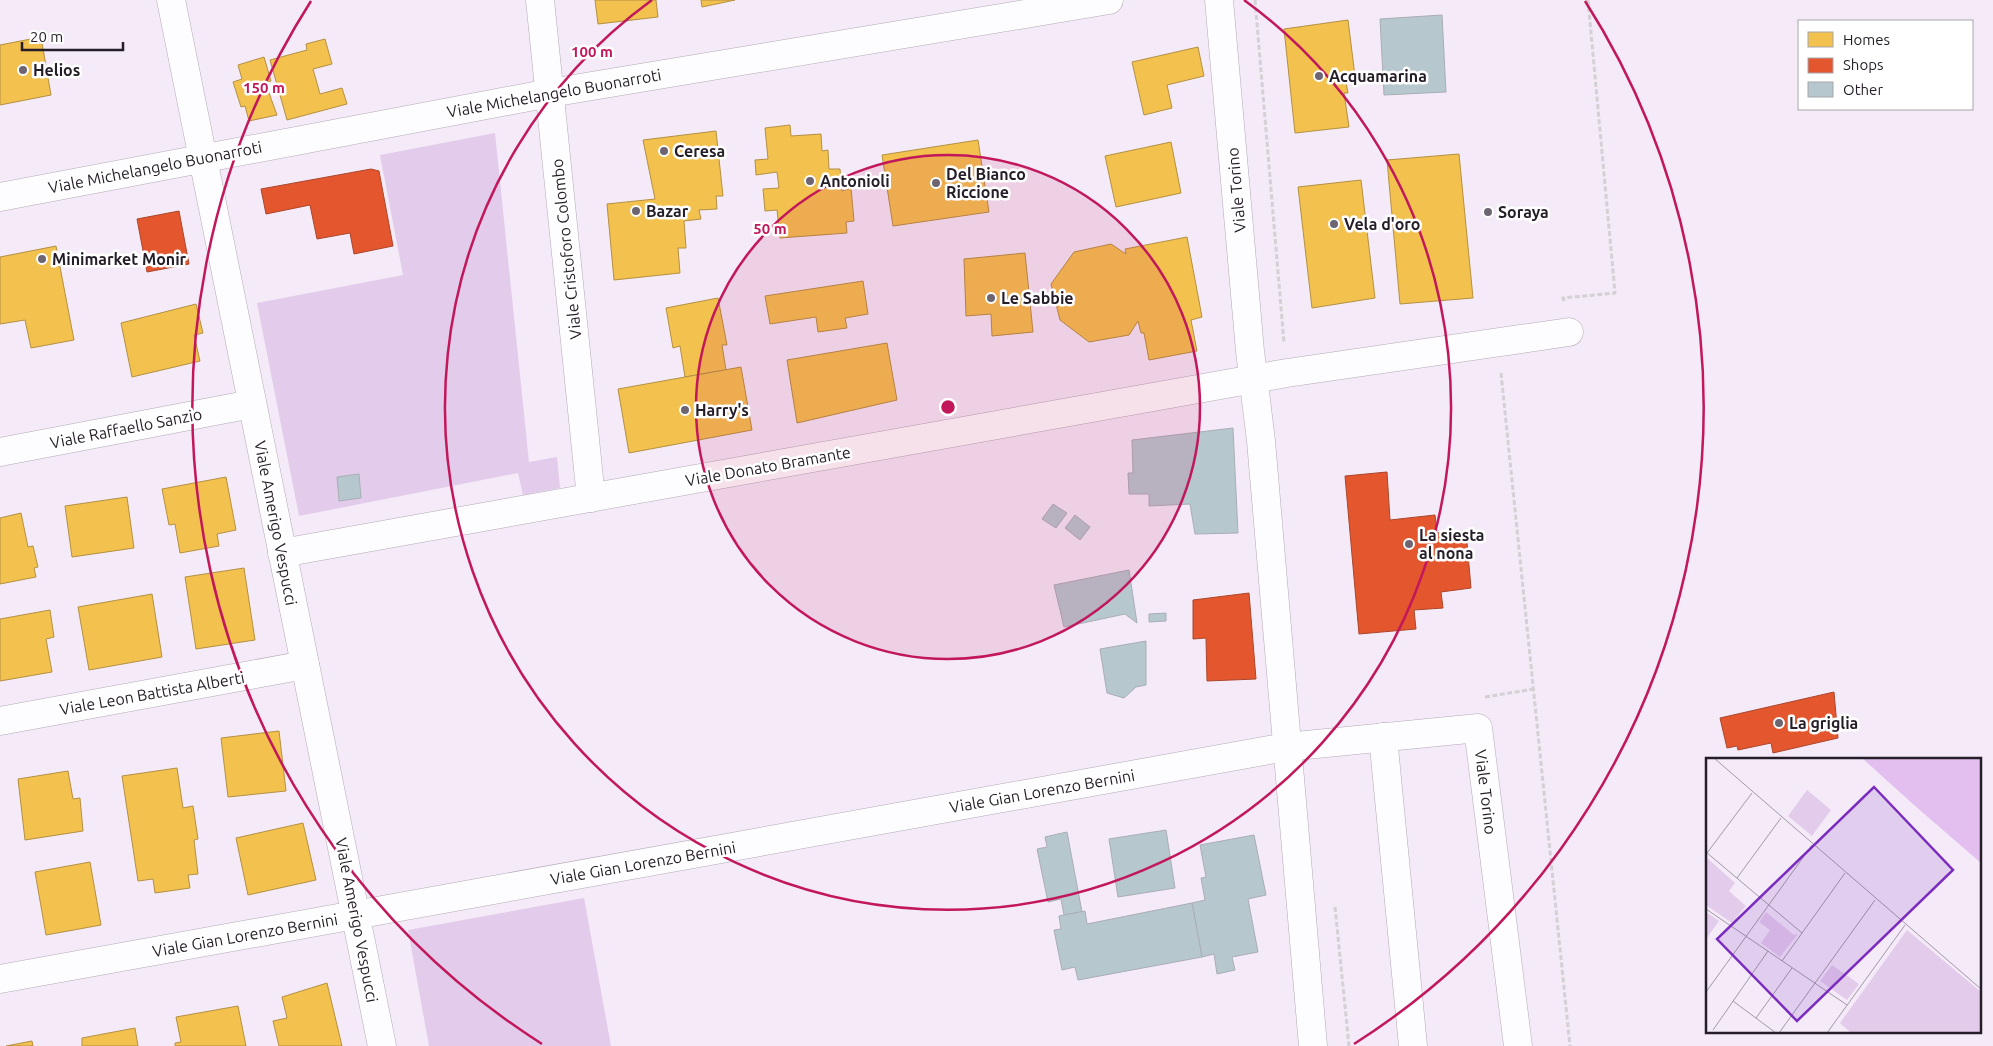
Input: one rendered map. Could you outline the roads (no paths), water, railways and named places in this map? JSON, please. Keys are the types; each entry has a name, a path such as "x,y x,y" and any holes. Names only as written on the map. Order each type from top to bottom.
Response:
{"street":[{"name":"Viale Amerigo Vespucci","path":"171,0 382,1046"},
{"name":"Viale Cristoforo Colombo","path":"540,0 591,498"},
{"name":"Viale Michelangelo Buonarroti","path":"0,197 203,157 550,93 1109,0"},
{"name":"Viale Torino","path":"1219,0 1253,380 1261,441 1313,1046"},
{"path":"1253,380 1569,332"},
{"name":"Viale Donato Bramante","path":"282,553 1253,380"},
{"name":"Viale Raffaello Sanzio","path":"0,452 252,404"},
{"name":"Viale Leon Battista Alberti","path":"0,721 305,665"},
{"name":"Viale Torino","path":"1286,747 1478,728 1518,1046"},
{"path":"1383,737 1413,1046"},
{"name":"Viale Gian Lorenzo Bernini","path":"0,979 1286,747"}],"place":[{"name":"Helios","path":"23,70"},
{"name":"Acquamarina","path":"1319,76"},
{"name":"Ceresa","path":"664,151"},
{"name":"Antonioli","path":"810,181"},
{"name":"Del Bianco Riccione","path":"936,183"},
{"name":"Bazar","path":"636,211"},
{"name":"Soraya","path":"1488,212"},
{"name":"Vela d'oro","path":"1334,224"},
{"name":"Minimarket Monir","path":"42,259"},
{"name":"Le Sabbie","path":"991,298"},
{"name":"Harry's","path":"685,410"},
{"name":"La siesta al nona","path":"1409,544"},
{"name":"La griglia","path":"1779,723"}]}
